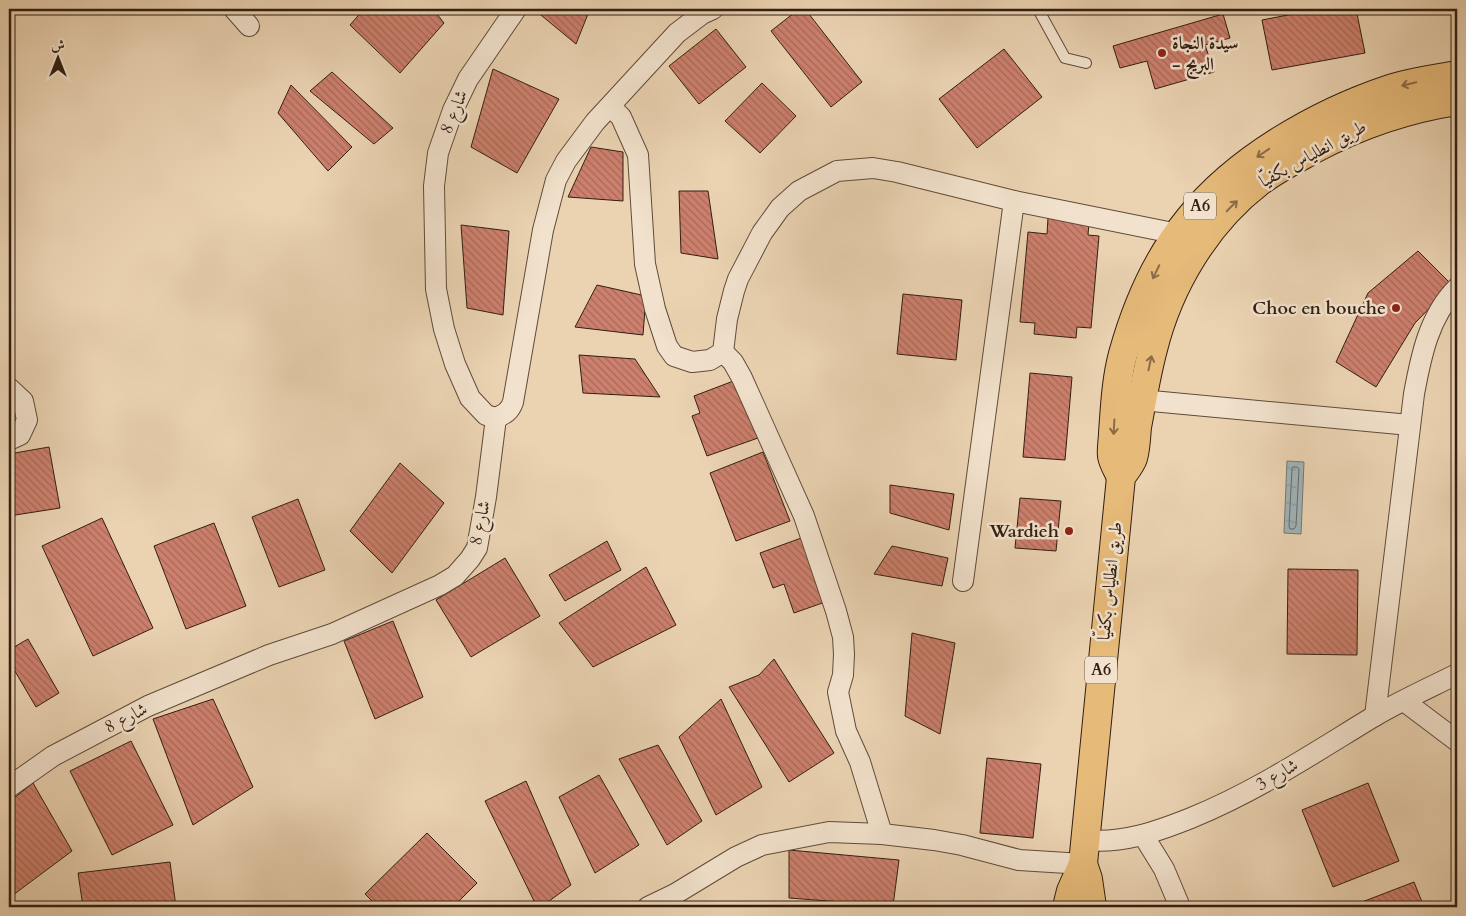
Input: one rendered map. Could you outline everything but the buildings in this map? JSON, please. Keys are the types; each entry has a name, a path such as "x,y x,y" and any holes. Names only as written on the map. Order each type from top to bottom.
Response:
{"highway":[{"name":"طريق انطلياس بكفيّا","path":"1121,477 1112,456 1116,390 1121,363 1130,329 1147,290 1162,260 1189,219 1215,190 1260,154 1290,135 1344,107 1392,88 1457,75"},
{"name":"طريق انطلياس بكفيّا","path":"1067,907 1084,852 1121,477 1133,459 1141,400 1153,348 1180,278 1202,241 1226,212 1260,182 1283,167 1334,138 1372,121 1412,109 1457,101"},
{"name":"طريق انطلياس بكفيّا","path":"1084,852 1092,907"}],"street":[{"path":"234,9 248,26"},
{"name":"شارع 8","path":"9,787 52,756 148,706 269,655 332,634 455,576 470,559 477,548 486,497 496,418 486,415 470,398 455,364 444,329 436,289 434,186 438,154 453,110 468,79 516,9"},
{"path":"496,418 506,413 514,402 543,230 556,180 566,161 581,139 677,33 702,14 713,9"},
{"path":"611,106 621,117 638,155 645,264 655,309 667,346 674,356 692,362 710,360 723,352 728,319 738,279 762,233 780,208 798,191 837,171 873,168 897,172 1014,201 1178,234"},
{"path":"963,581 1014,201"},
{"path":"1375,716 1410,425 1421,356 1435,320 1457,288"},
{"path":"723,352 733,362 742,378 804,516 820,558 843,637 843,676 838,692 846,731 860,762 882,834"},
{"path":"9,388 24,401 27,420 20,435 9,440"},
{"path":"1141,400 1410,425"},
{"name":"شارع 3","path":"648,907 675,894 736,857 762,845 829,832 882,834 962,844 1019,860 1084,852 1102,842 1143,835 1203,813 1253,790 1375,716 1457,674"},
{"path":"1404,701 1457,741"},
{"path":"1143,835 1164,869 1180,907"}],"lane":[{"path":"1038,9 1065,58 1086,63"}],"water":[{"path":"1287,461 1304,462 1301,534 1284,533"}],"place":[{"name":"سيدة النجاة - البريج","path":"1162,53"},
{"name":"Choc en bouche","path":"1396,308"},
{"name":"Wardieh","path":"1069,531"}]}
